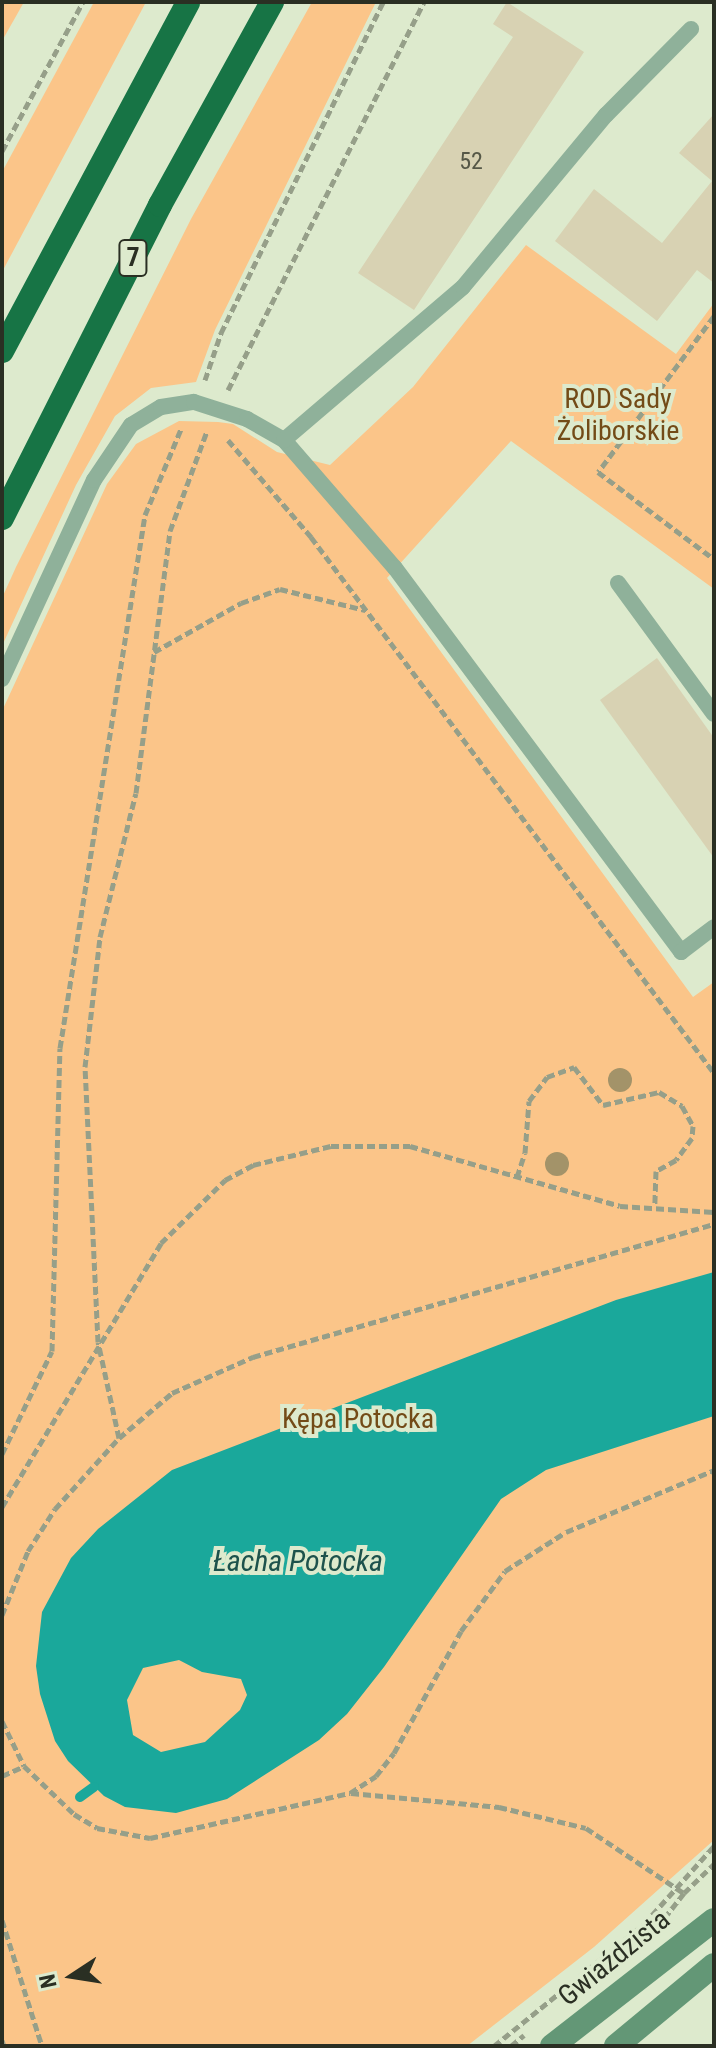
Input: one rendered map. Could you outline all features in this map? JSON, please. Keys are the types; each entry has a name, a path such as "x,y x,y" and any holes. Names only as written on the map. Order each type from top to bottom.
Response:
{"highway":[{"path":"2,351 188,2"},
{"name":"7","path":"2,518 160,205 272,2"}],"street":[{"name":"Gwiaździsta","path":"552,2046 714,1920"},
{"path":"616,2046 714,1965"}],"lane":[{"path":"284,440 463,287 606,115 691,29"},
{"path":"2,679 114,445 150,412 194,402 218,407 284,440 395,568 681,952 714,927"},
{"path":"618,583 714,714"}],"path":[{"path":"2,151 83,2"},
{"path":"2,1454 52,1351 60,1048 145,515 221,333 383,2"},
{"path":"218,407 424,2"},
{"path":"714,316 598,472 714,559"},
{"path":"119,1438 98,1342 85,1067 100,937 136,793 170,531 210,423 251,463 366,610 714,1073"},
{"path":"154,652 241,603 280,589 315,593 366,610"},
{"path":"517,1177 526,1145 525,1109 547,1077 574,1067 603,1105 659,1092 682,1106 693,1126 692,1138 676,1160 656,1171 655,1205"},
{"path":"2,1507 98,1342 161,1243 225,1180 253,1165 331,1146 410,1146 620,1206 655,1205 714,1212"},
{"path":"2,1615 28,1551 55,1509 119,1438 172,1393 253,1357 714,1224"},
{"path":"350,1793 376,1776 394,1753 461,1631 505,1571 566,1532 714,1470"},
{"path":"2,1721 24,1766 74,1814 97,1828 150,1838 350,1793 499,1807 586,1828 675,1887"},
{"path":"2,1776 24,1766"},
{"path":"494,2046 644,1924 714,1846"},
{"path":"684,1893 714,1864"},
{"path":"2,1920 42,2046"},
{"path":"2,2040 4,2046"}],"green space":[{"path":"2,2 24,2 2,41"},
{"path":"94,2 146,2 2,272 2,172"},
{"path":"312,2 376,2 215,330 196,382 151,388 115,416 76,485 2,646 2,598 16,567 191,219"},
{"name":"Kępa Potocka","path":"526,245 676,354 714,303 714,589 511,441 387,578 693,997 714,982 714,1840 594,1947 467,2046 2,2046 2,711 107,484 136,444 179,421 218,422 233,424 277,452 330,465 413,387"}],"water":[{"name":"Łacha Potocka","path":"714,1272 714,1416 546,1470 501,1499 384,1667 347,1714 319,1740 227,1799 176,1813 125,1807 104,1796 68,1761 55,1741 40,1694 36,1666 42,1612 71,1558 98,1529 172,1470 616,1300","holes":["179,1660 202,1672 241,1679 247,1695 240,1710 205,1742 161,1752 133,1735 127,1700 143,1668"]}],"building":[{"path":"507,2 584,52 414,310 358,273 513,37 493,24"},
{"path":"714,114 714,283 697,270 657,321 555,241 594,189 662,243 712,181 679,153"},
{"path":"657,658 714,738 714,858 600,700"}],"waterway":[{"path":"80,1797 94,1787"}],"park label":[{"name":"ROD Sady Żoliborskie","path":"618,415"}]}
